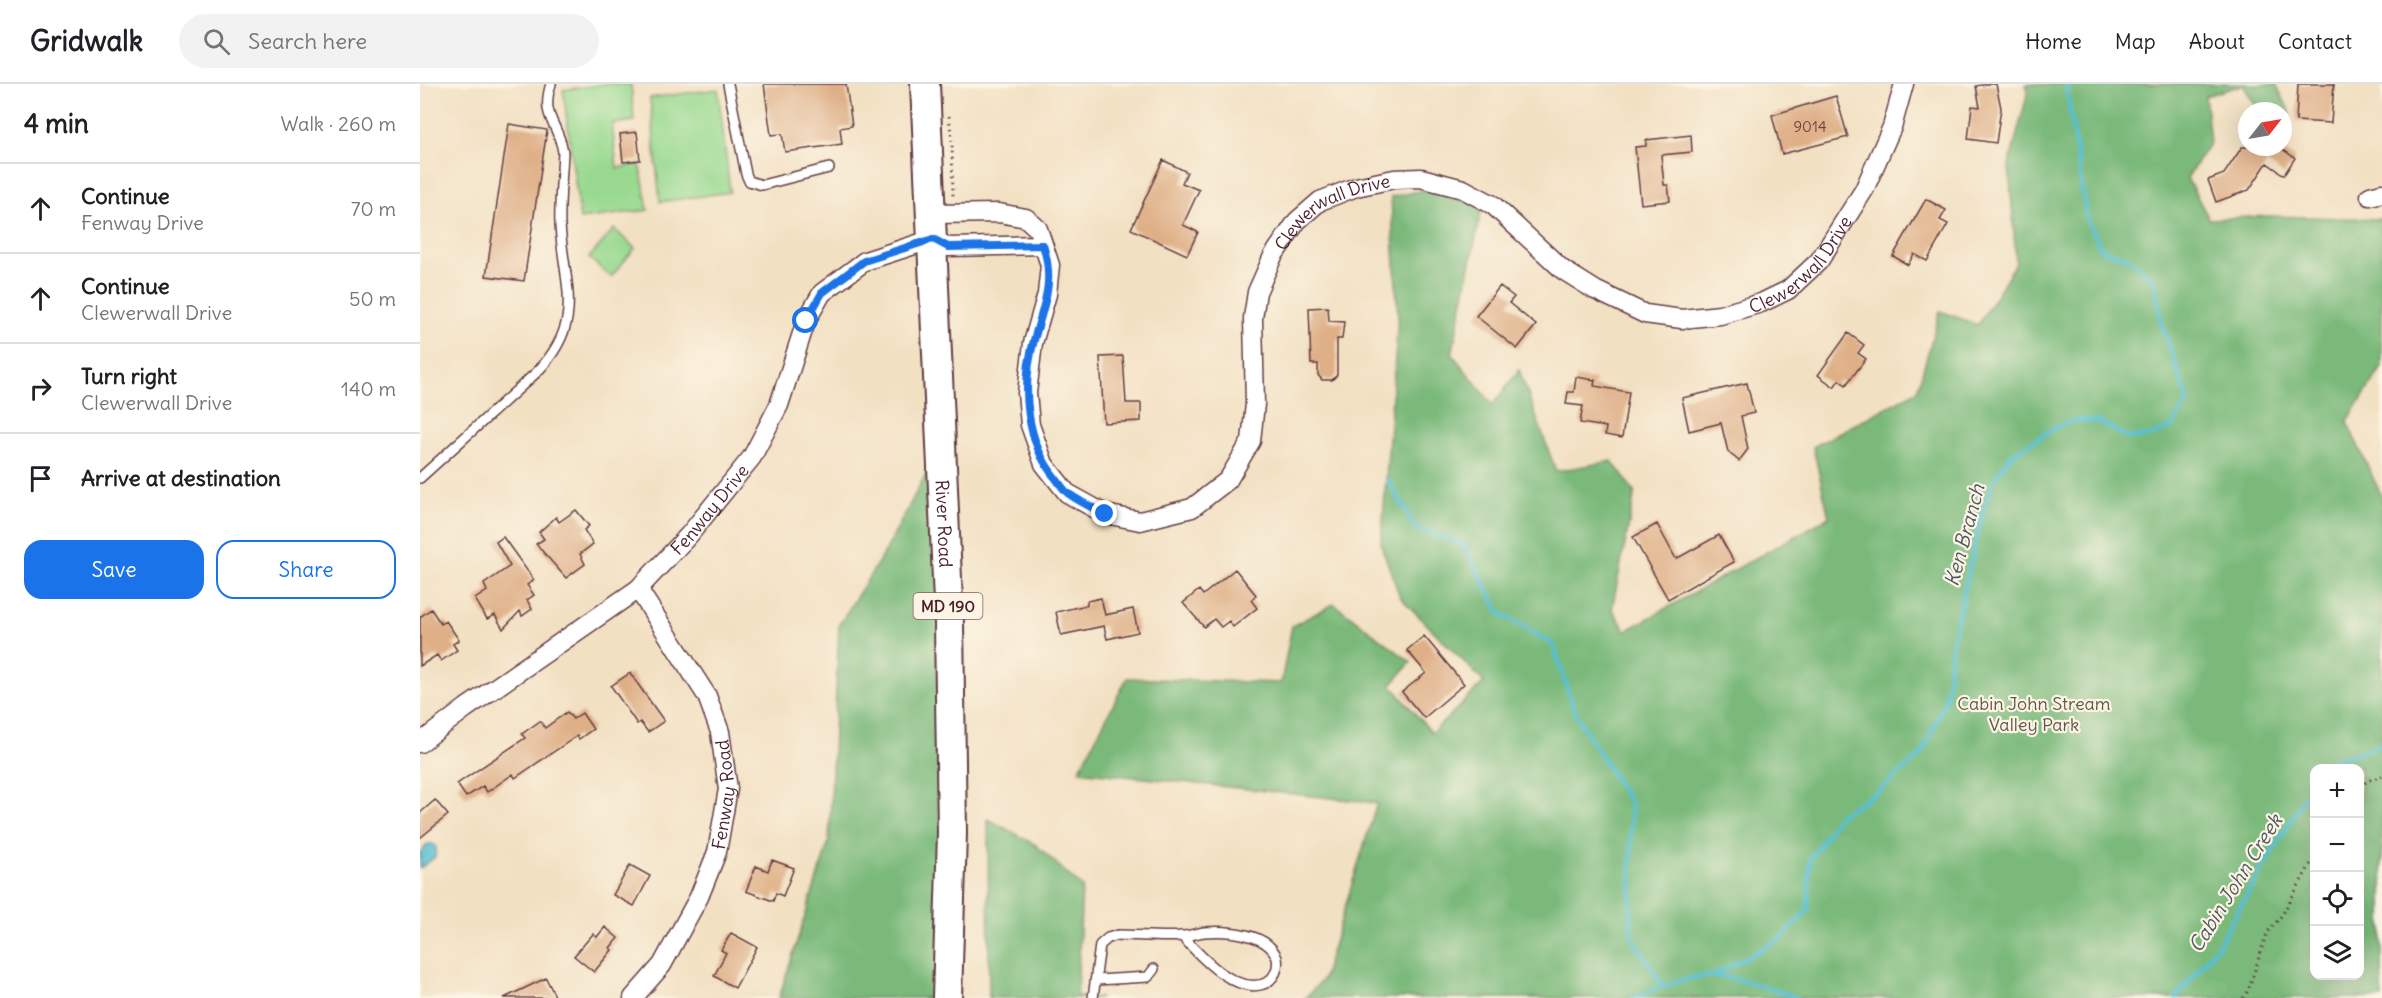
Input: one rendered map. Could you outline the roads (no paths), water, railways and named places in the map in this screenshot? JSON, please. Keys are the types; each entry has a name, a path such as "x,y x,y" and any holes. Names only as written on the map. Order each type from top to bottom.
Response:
{"main road":[{"name":"River Road","path":"925,84 949,647 952,833 947,998"}],"street":[{"name":"Clewerwall Drive","path":"932,227 999,213 1026,218 1038,229 1050,265 1047,294 1033,343 1027,393 1030,425 1044,464 1067,493 1105,514 1140,521 1192,508 1228,480 1251,441 1255,404 1253,318 1257,292 1273,255 1297,221 1320,201 1356,187 1394,179 1421,178 1463,189 1492,205 1563,270 1605,295 1645,314 1682,319 1720,315 1761,303 1788,290 1819,261 1864,190 1892,127 1904,84"},
{"path":"932,227 948,247 1043,245"},
{"name":"Fenway Drive","path":"420,743 466,708 638,589 689,535 752,458 779,405 806,321 822,293 864,261 932,227"},
{"name":"Fenway Road","path":"633,998 662,965 699,897 717,852 728,789 720,732 707,696 638,589"}],"lane":[{"path":"420,478 537,372 550,358 563,336 569,309 569,297 560,227 563,152 562,144 548,111 547,97 551,84"},
{"path":"728,84 749,181 762,185 829,168"},
{"path":"1093,998 1100,945 1108,938 1118,935 1182,936 1204,932 1249,936 1269,945 1276,957 1278,969 1273,978 1264,985 1254,990 1242,990 1210,967 1182,936"},
{"path":"1097,980 1148,977 1154,969"}],"water":[{"path":"428,844 436,847 435,857 420,868 420,853"}],"waterway":[{"name":"Ken Branch","path":"1714,975 1782,938 1808,910 1810,860 1839,815 1879,791 1922,754 1946,699 1952,642 1982,515 1993,481 2011,455 2056,427 2076,420 2099,422 2128,438 2150,436 2172,427 2188,400 2161,323 2155,283 2140,267 2126,257 2102,250 2087,220 2066,84"},
{"path":"1388,480 1416,528 1464,545 1500,613 1553,644 1576,715 1631,805 1631,935 1663,986"},
{"name":"Cabin John Creek","path":"2325,764 2382,744"},
{"name":"Cabin John Creek","path":"2176,998 2218,945 2310,788"},
{"name":"Cabin John Creek","path":"1634,998 1685,980 1706,976 1757,984 1797,998"}],"park label":[{"name":"Cabin John Stream Valley Park","path":"2034,713"}]}
